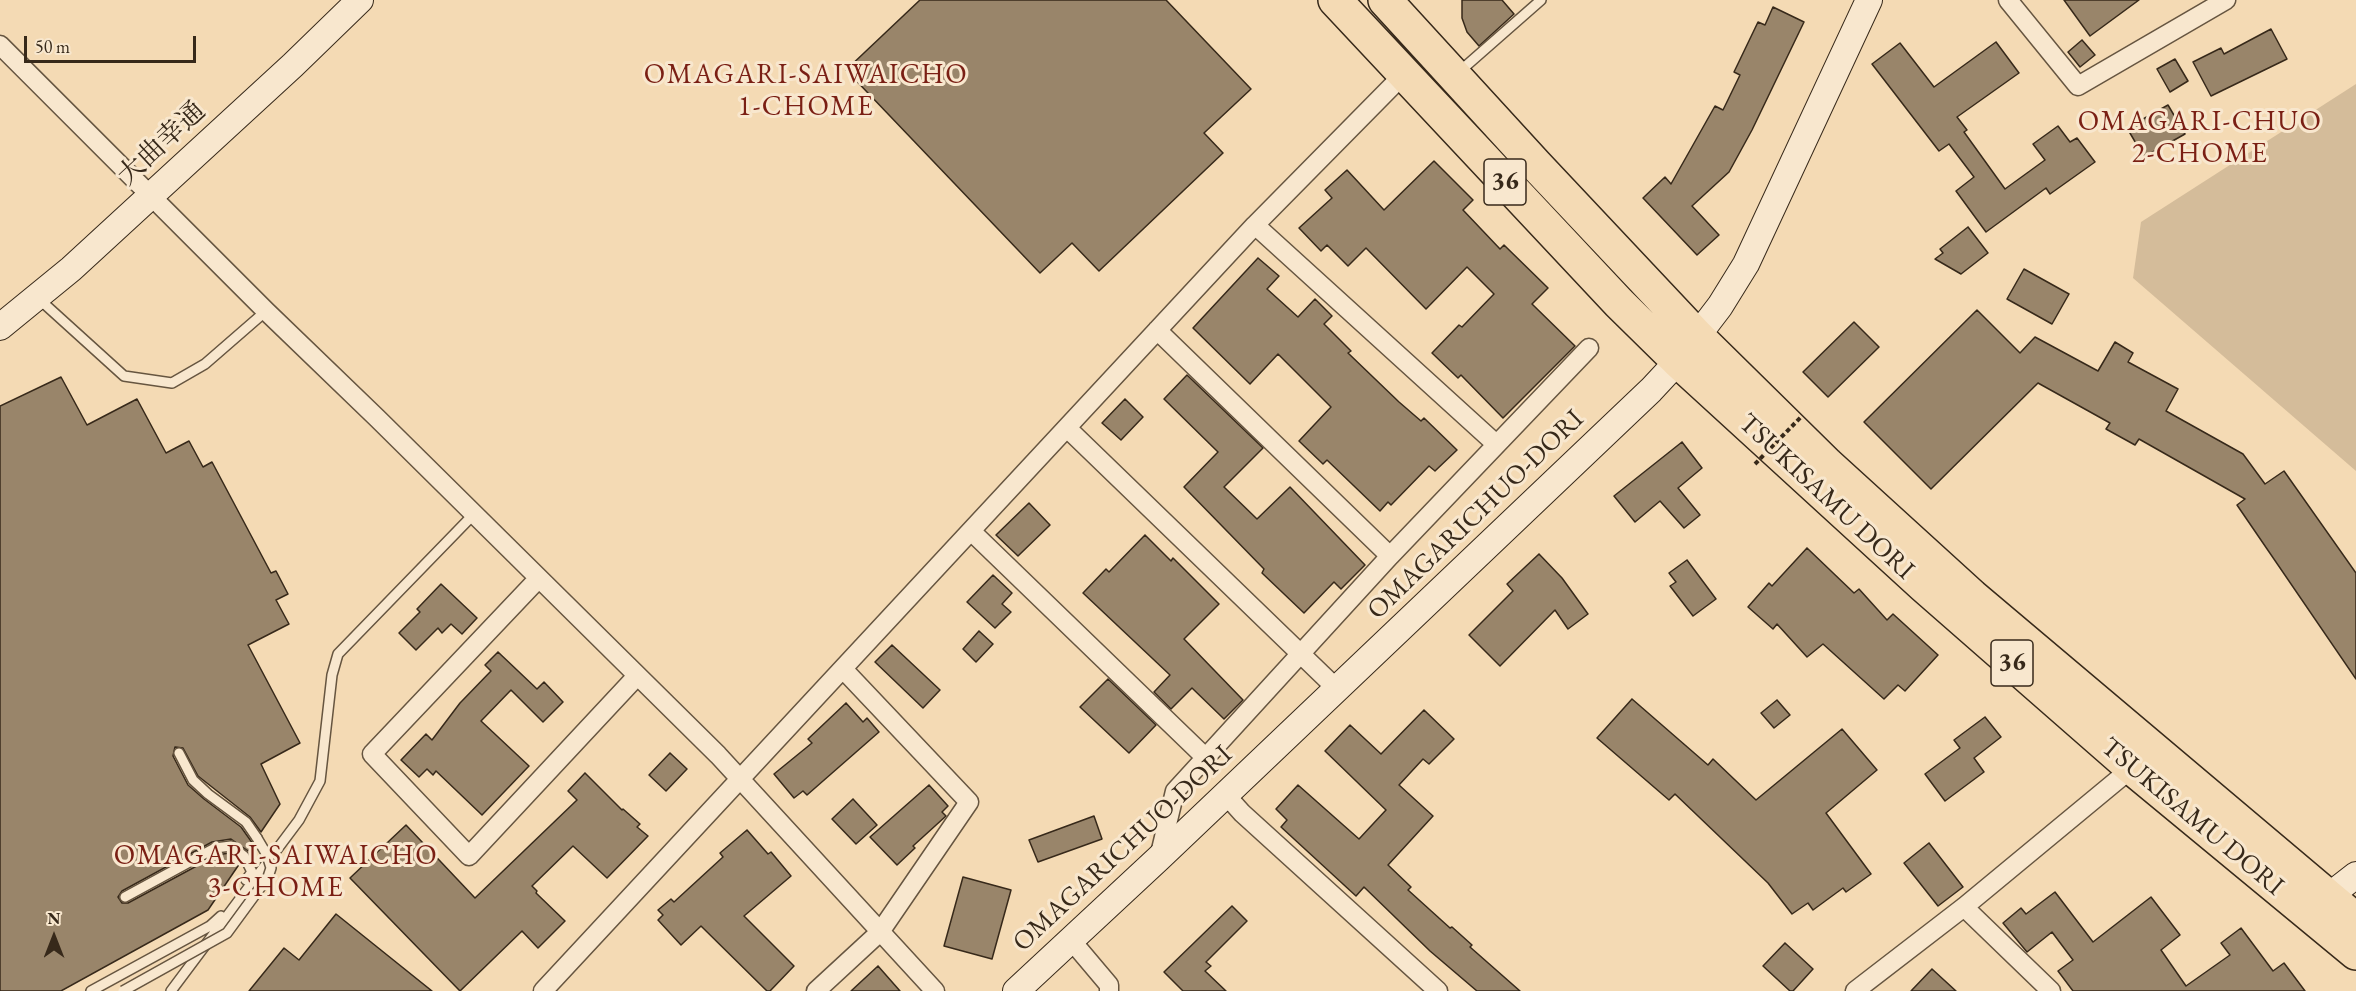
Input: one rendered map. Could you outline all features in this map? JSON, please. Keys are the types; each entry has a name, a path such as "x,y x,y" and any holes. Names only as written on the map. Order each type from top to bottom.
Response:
{"highway":[{"name":"TSUKISAMU DORI","path":"1335,0 1619,303 1688,349 1827,465 2319,907 2356,953"},
{"name":"TSUKISAMU DORI","path":"1385,0 1455,76 1688,349 1924,586 2132,768 2319,907 2356,920"}],"main road":[{"name":"大曲幸通","path":"0,327 151,195 360,0"},
{"name":"OMAGARICHUO-DORI","path":"1016,991 1651,390 1688,349 1746,264 1869,0"},
{"path":"2319,907 2356,875"}],"street":[{"path":"2008,0 2078,86 2226,0"},
{"path":"0,45 741,780 935,991"},
{"path":"552,988 1157,330 1255,225 1404,74"},
{"path":"1255,225 1496,444"},
{"path":"1157,330 1390,556"},
{"path":"1159,858 1175,791 1390,556 1589,348"},
{"path":"1067,428 1337,689"},
{"path":"971,531 1206,758"},
{"path":"539,578 372,754 469,856 638,676"},
{"path":"816,991 880,932 969,802 843,669"},
{"path":"1855,991 1964,907 2132,768"},
{"path":"1225,794 1242,813 1438,991"},
{"path":"1964,907 2051,991"},
{"path":"1071,940 1109,985 1109,991"}],"lane":[{"path":"1455,76 1541,0"},
{"path":"37,297 124,376 172,383 205,364 266,311"},
{"path":"171,991 299,820 320,781 332,675 338,654 474,513"},
{"path":"123,991 227,933 268,877 271,868 267,855 246,822 193,780 179,753"},
{"path":"91,991 217,921 252,872 244,856 231,846 215,848 125,897"}],"path":[{"path":"1755,465 1801,417"}],"shaded area":[{"path":"2356,84 2356,471 2133,278 2141,222"}],"building":[{"path":"920,0 1166,0 1251,89 1204,133 1223,153 1099,271 1072,243 1040,273 846,70"},
{"path":"1462,0 1502,0 1514,14 1479,46 1467,32 1462,18"},
{"path":"2064,0 2139,0 2090,36"},
{"path":"1773,7 1804,22 1729,172 1692,206 1719,235 1697,255 1643,198 1665,177 1671,184 1715,106 1723,110 1740,75 1734,72 1758,22 1765,25"},
{"path":"2271,29 2287,59 2211,96 2193,62 2221,48 2224,54"},
{"path":"2082,40 2095,55 2080,67 2068,52"},
{"path":"1996,42 2019,73 1957,117 1967,130 1964,132 2005,189 2045,160 2033,144 2058,126 2070,142 2077,138 2095,162 2050,194 2046,188 1986,232 1956,191 1974,177 1949,144 1939,151 1872,64 1900,43 1934,87"},
{"path":"2175,59 2188,81 2170,92 2157,69"},
{"path":"2168,105 2185,134 2144,157 2127,128"},
{"path":"1434,161 1473,200 1463,210 1500,249 1504,245 1548,288 1532,304 1575,346 1503,418 1461,375 1458,378 1432,353 1459,325 1462,327 1494,294 1467,267 1426,309 1366,248 1348,266 1327,245 1321,251 1299,228 1332,198 1325,190 1347,170 1384,210"},
{"path":"1968,227 1988,253 1961,274 1935,259 1943,253 1940,249"},
{"path":"1258,258 1279,276 1267,289 1298,317 1315,299 1332,316 1324,324 1351,351 1348,353 1399,402 1421,421 1424,418 1457,450 1435,471 1429,466 1391,505 1388,502 1380,511 1327,460 1323,464 1299,441 1331,407 1278,354 1250,384 1193,328"},
{"path":"2024,269 2069,294 2052,324 2007,299"},
{"path":"1977,310 2020,353 2035,337 2098,371 2115,342 2133,353 2128,362 2178,389 2166,411 2243,454 2265,484 2284,471 2356,573 2356,679 2237,505 2245,499 2139,439 2135,445 2106,429 2110,423 2038,383 1931,489 1864,422"},
{"path":"1854,322 1879,347 1828,397 1803,372"},
{"path":"1187,375 1263,448 1224,487 1257,519 1290,487 1365,565 1341,589 1334,582 1304,613 1262,573 1264,569 1184,487 1218,452 1164,399"},
{"path":"61,377 87,425 137,399 166,453 189,441 203,467 212,462 271,573 276,571 288,594 276,600 289,624 248,645 300,743 261,764 280,804 261,832 250,817 198,776 183,748 175,747 173,756 188,785 241,827 253,844 248,851 231,839 212,842 122,891 118,897 122,903 128,903 217,855 229,853 240,863 208,910 61,991 0,991 0,406"},
{"path":"1125,399 1143,417 1121,440 1102,423"},
{"path":"1682,442 1702,468 1678,488 1700,515 1684,528 1660,501 1635,522 1614,496"},
{"path":"1029,503 1050,525 1018,556 996,535"},
{"path":"1145,535 1171,561 1173,558 1219,604 1184,639 1243,700 1224,719 1192,688 1171,709 1154,692 1170,675 1083,593 1106,569 1109,572"},
{"path":"1807,548 1854,593 1859,589 1887,620 1893,614 1938,655 1905,691 1898,685 1884,699 1823,644 1807,657 1777,624 1773,629 1748,607 1769,583 1772,586"},
{"path":"1539,554 1562,578 1588,614 1568,629 1555,610 1500,666 1469,635 1513,591 1507,584"},
{"path":"1687,560 1716,599 1693,616 1670,586 1676,582 1669,573"},
{"path":"993,575 1012,593 1002,604 1011,612 995,628 967,602"},
{"path":"441,584 477,618 462,634 451,624 442,633 438,628 416,650 399,633 420,612 417,609"},
{"path":"979,631 993,644 976,662 963,649"},
{"path":"892,645 940,690 923,708 875,662"},
{"path":"498,652 537,689 544,682 563,702 543,722 511,690 481,721 529,766 482,815 436,771 433,775 427,769 419,777 401,760 426,734 432,740 460,703 491,671 485,665"},
{"path":"1108,679 1156,725 1129,753 1080,707"},
{"path":"1632,699 1708,765 1713,759 1756,800 1842,729 1877,770 1826,813 1871,874 1846,892 1843,888 1813,910 1808,903 1792,914 1768,883 1675,794 1669,800 1597,738"},
{"path":"1777,700 1790,715 1774,728 1761,713"},
{"path":"846,703 863,722 867,718 879,732 807,795 803,791 794,798 774,774 812,743 808,739"},
{"path":"1424,710 1454,739 1429,764 1423,759 1399,785 1433,816 1388,865 1411,887 1408,890 1472,945 1470,947 1520,991 1477,991 1430,951 1364,887 1356,896 1281,827 1287,820 1276,809 1298,785 1359,839 1386,810 1325,751 1350,725 1381,754"},
{"path":"1985,717 2001,737 1974,758 1984,772 1945,801 1925,774 1960,748 1954,740"},
{"path":"670,753 687,769 666,791 649,775"},
{"path":"585,773 622,810 640,824 637,827 648,836 607,878 573,846 532,886 537,891 536,893 565,921 538,948 522,931 460,991 350,878 406,825 475,898 577,800 568,791"},
{"path":"929,785 948,806 942,812 946,816 913,846 915,848 897,865 870,837"},
{"path":"853,799 877,825 856,844 832,819"},
{"path":"1094,816 1102,839 1038,862 1029,840"},
{"path":"747,830 768,854 771,852 791,876 744,916 794,966 770,991 767,991 701,926 681,945 658,920 663,915 658,910 671,899 674,902 723,857 720,853"},
{"path":"1929,843 1963,887 1938,906 1904,863"},
{"path":"963,877 1011,890 992,959 944,946"},
{"path":"2055,892 2093,942 2151,897 2180,935 2161,950 2186,986 2230,955 2221,943 2241,928 2273,971 2284,963 2305,991 2073,991 2058,971 2073,960 2052,932 2027,952 2003,923 2021,908 2026,914"},
{"path":"1232,906 1247,921 1206,962 1211,966 1205,971 1226,991 1183,991 1164,972"},
{"path":"336,914 432,991 249,991 284,948 299,960"},
{"path":"1785,943 1813,969 1793,991 1790,991 1763,966"},
{"path":"878,966 900,991 851,991"},
{"path":"1932,969 1956,991 1911,991"}],"district":[{"name":"OMAGARI-SAIWAICHO 1-CHOME","path":"806,91"},
{"name":"OMAGARI-CHUO 2-CHOME","path":"2200,138"},
{"name":"OMAGARI-SAIWAICHO 3-CHOME","path":"276,872"}]}
